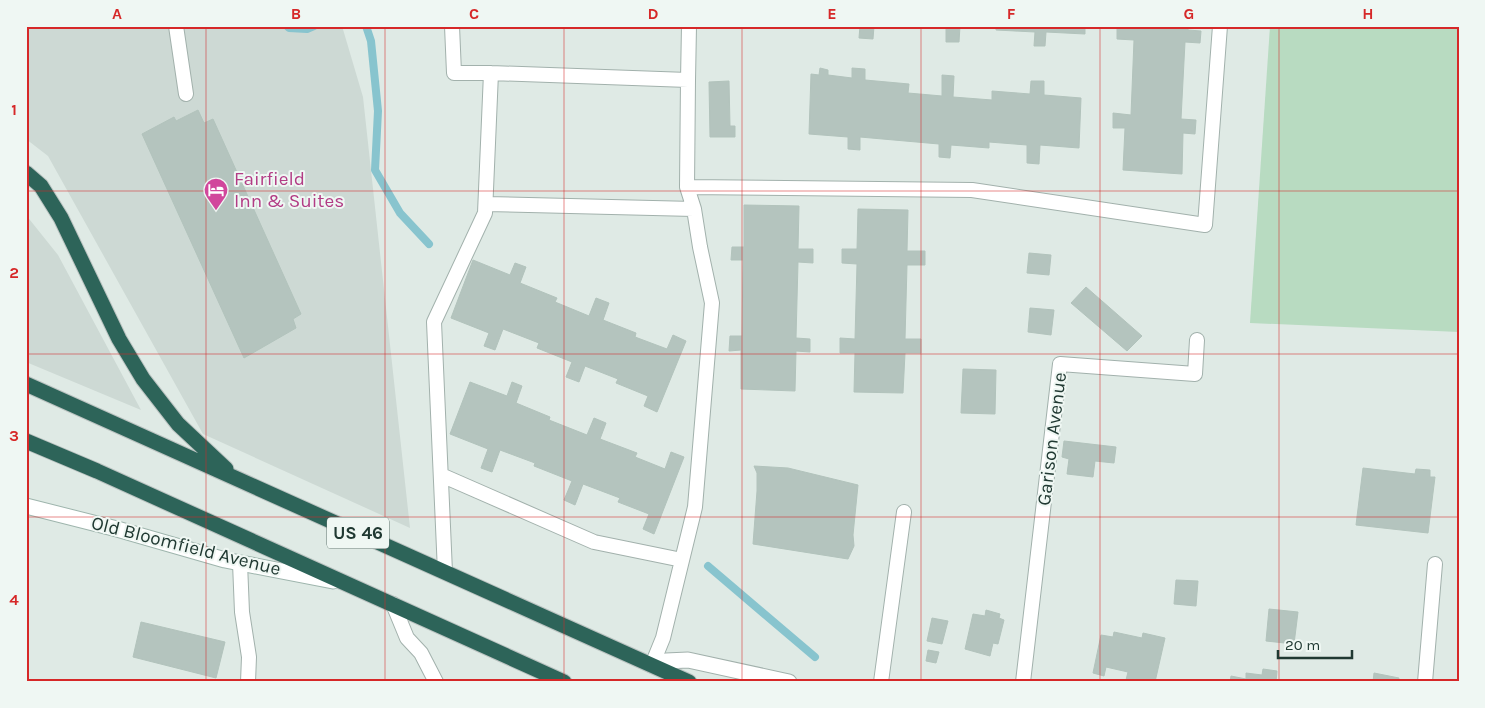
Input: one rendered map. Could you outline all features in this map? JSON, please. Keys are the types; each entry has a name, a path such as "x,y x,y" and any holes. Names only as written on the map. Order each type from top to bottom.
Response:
{"highway":[{"path":"26,173 41,186 61,218 119,339 143,379 178,424 235,477"},
{"name":"US 46","path":"26,384 689,682"},
{"name":"US 46","path":"26,441 97,471 564,682"}],"street":[{"name":"Old Bloomfield Avenue","path":"26,506 117,529 226,560 347,583"},
{"path":"652,665 666,661 688,660 789,682"}],"lane":[{"path":"176,26 186,94"},
{"path":"452,26 454,73 688,80"},
{"path":"652,665 663,638 695,507 712,302 694,209 687,187 689,26"},
{"path":"687,187 972,190 1206,225 1220,26"},
{"path":"445,572 434,322 485,213 491,73"},
{"path":"486,204 694,209"},
{"name":"Garison Avenue","path":"1023,682 1060,364 1195,374 1197,340"},
{"path":"441,475 594,542 682,560"},
{"path":"881,682 904,512"},
{"path":"240,563 242,612 249,657 248,682"},
{"path":"1425,682 1435,564"},
{"path":"393,604 407,638 421,653 436,682"}],"shaded area":[{"path":"26,26 342,26 363,97 410,528 203,434 48,156 26,139"},
{"path":"26,215 58,255 141,410 26,362"}],"green space":[{"path":"1270,26 1459,26 1459,332 1250,323"}],"building":[{"path":"860,26 874,26 873,39 859,38"},
{"path":"946,26 960,26 959,42 946,42"},
{"path":"996,26 1085,26 1085,34 1046,32 1045,46 1034,46 1035,32 996,30"},
{"path":"1129,26 1188,26 1188,30 1201,31 1200,43 1185,42 1181,119 1196,120 1195,134 1183,133 1182,174 1123,170 1125,128 1113,128 1113,113 1131,115 1134,40 1117,39 1117,27 1129,28"},
{"path":"820,68 828,70 828,75 852,78 852,68 865,69 865,80 909,84 908,93 942,96 942,75 954,76 953,97 992,100 992,91 1030,94 1031,81 1044,81 1044,95 1081,98 1079,148 1040,145 1039,164 1027,163 1027,145 989,142 989,148 951,145 950,158 939,157 939,144 860,137 860,150 848,149 848,137 809,134 811,74 819,75"},
{"path":"729,81 730,126 735,126 735,137 710,137 709,82"},
{"name":"Fairfield Inn & Suites","path":"198,110 204,123 213,119 301,314 293,319 296,328 244,358 142,134 174,117 176,121"},
{"path":"744,205 799,206 798,249 813,249 813,263 798,262 796,338 810,339 810,352 796,351 795,391 741,389 741,350 729,351 730,336 742,336 743,260 731,260 732,247 744,247"},
{"path":"858,209 908,210 907,251 925,251 925,265 907,265 905,339 921,339 921,353 905,353 903,393 854,392 855,353 840,353 840,338 855,339 857,264 842,263 842,249 857,249"},
{"path":"1029,253 1051,255 1049,275 1027,273"},
{"path":"473,260 510,275 515,263 526,267 520,283 557,298 555,302 589,316 596,298 609,303 603,320 636,333 635,337 667,349 673,335 686,341 657,412 644,406 648,396 616,383 618,379 585,366 579,382 566,377 572,362 537,348 539,343 503,329 495,350 484,346 489,333 451,318"},
{"path":"1086,287 1142,336 1127,351 1071,303"},
{"path":"1030,308 1054,310 1051,335 1028,332"},
{"path":"963,369 996,370 995,414 961,413"},
{"path":"470,382 507,396 512,382 522,386 516,403 550,417 549,420 587,435 594,418 606,423 600,439 637,453 635,457 665,469 671,452 684,457 654,534 643,529 649,514 618,502 620,498 583,484 575,505 564,500 572,481 534,466 535,463 500,450 492,472 481,468 488,449 450,434"},
{"path":"1064,441 1116,447 1114,463 1095,461 1093,477 1067,474 1069,459 1062,457"},
{"path":"754,466 788,468 858,485 853,535 854,546 848,559 753,544 757,491 757,473"},
{"path":"1363,468 1415,474 1416,469 1430,470 1430,477 1435,477 1428,533 1356,525"},
{"path":"1176,580 1198,581 1196,606 1174,604"},
{"path":"1269,609 1298,612 1294,644 1266,641"},
{"path":"986,610 1000,614 999,618 1004,620 998,644 993,643 990,656 965,649 973,614 985,616"},
{"path":"932,618 948,621 942,644 927,641"},
{"path":"141,622 225,642 216,678 133,657"},
{"path":"1114,632 1142,638 1143,633 1165,638 1155,682 1126,680 1128,672 1106,667 1104,676 1093,673 1101,635 1113,637"},
{"path":"928,650 939,652 936,663 926,661"},
{"path":"1263,669 1277,671 1276,682 1230,682 1231,676 1246,679 1246,673 1262,675"},
{"path":"1374,673 1399,678 1398,682 1373,682"}],"waterway":[{"path":"287,26 289,28 307,29 314,26"},
{"path":"366,26 371,41 378,111 375,170 400,213 429,244"},
{"path":"708,566 815,657"}],"place":[{"name":"Fairfield Inn & Suites","path":"216,211"}]}
